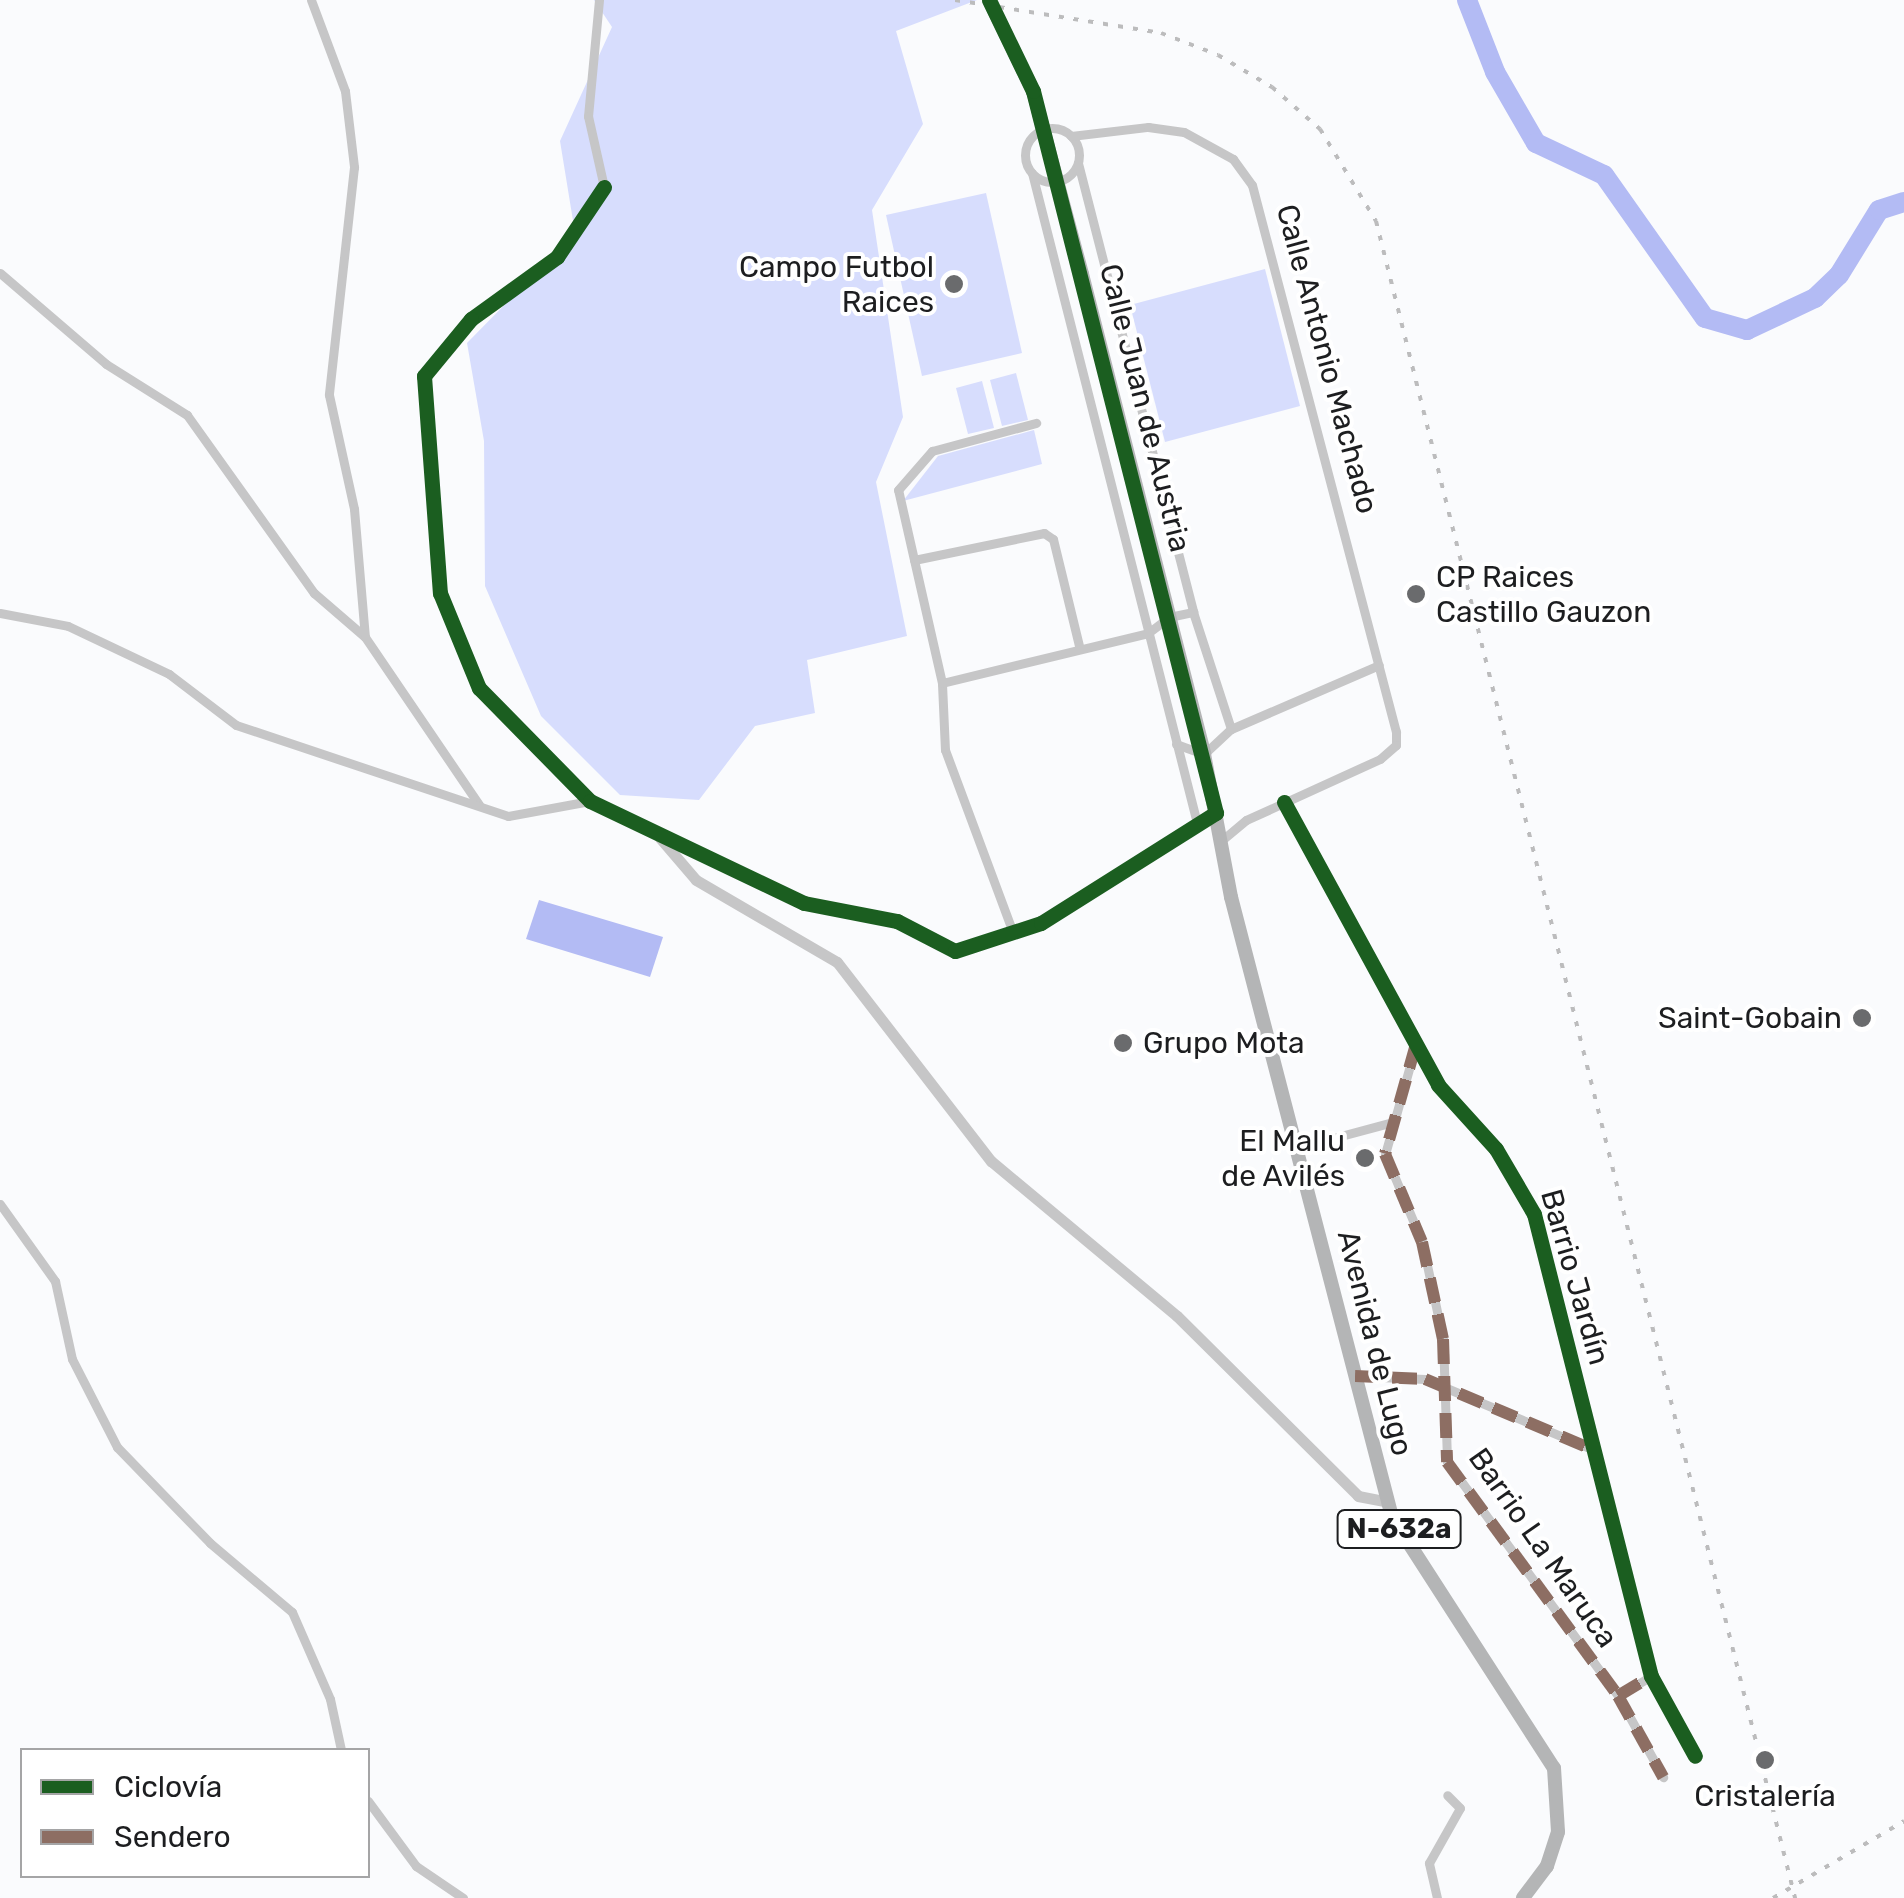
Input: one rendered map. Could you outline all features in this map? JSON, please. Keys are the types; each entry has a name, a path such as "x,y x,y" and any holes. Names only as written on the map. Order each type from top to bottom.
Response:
{"main road":[{"name":"Calle Juan de Austria","path":"989,0 1002,22 1043,130 1170,616 1216,813"},
{"name":"Avenida de Lugo","path":"1216,813 1296,1148 1388,1502 1418,1568 1554,1768 1558,1832 1547,1866 1522,1898"}],"street":[{"path":"311,0 345,91 354,167 329,395 354,509 365,638"},
{"path":"599,0 588,116 604,188 557,257 471,318 424,376 440,593 479,688 590,801 660,838 804,903 897,921 954,950 1041,923 1216,813"},
{"name":"Calle Antonio Machado","path":"1043,130 1071,136 1148,126 1184,132 1233,159 1252,185 1380,666 1396,745 1284,802"},
{"path":"1043,130 1026,148 1197,823"},
{"path":"1071,136 1193,612 1231,729"},
{"path":"1032,173 1057,182 1078,163"},
{"path":"0,274 106,364 187,415 314,593 365,638 479,805"},
{"path":"1012,930 945,750 942,683 898,490 932,451 1036,423"},
{"path":"914,560 1036,529 1052,539 1080,646"},
{"path":"942,683 1080,646 1148,633 1170,616 1193,612"},
{"path":"0,613 68,626 169,674 236,725 508,816 590,801"},
{"path":"1176,744 1204,754 1231,729 1380,666"},
{"path":"1222,840 1284,802"},
{"name":"Barrio Jardín","path":"1284,802 1416,1044 1534,1214 1651,1676 1696,1756"},
{"path":"660,838 696,880 837,962 884,1015 935,1098 1006,1176 1176,1316 1358,1496 1388,1502"},
{"name":"Barrio La Maruca","path":"1416,1044 1389,1123 1386,1154 1422,1242 1446,1390 1447,1462 1618,1696 1663,1778"},
{"path":"1296,1148 1389,1123"},
{"path":"0,1204 54,1281 72,1360 117,1447 210,1543 292,1612 330,1699 341,1748"},
{"path":"1354,1376 1425,1379 1594,1450"},
{"path":"1618,1696 1651,1676"},
{"path":"1437,1898 1429,1863 1460,1808 1447,1795"},
{"path":"370,1805 416,1866 463,1898"}],"shaded area":[{"path":"594,0 977,0 896,31 923,124 872,210 903,417 876,482 907,636 807,660 815,713 755,726 699,800 620,795 541,716 485,586 484,441 467,343 575,233 560,141 612,27"},
{"name":"Campo Futbol Raices","path":"986,193 1022,353 922,376 886,215"},
{"path":"1265,269 1300,406 1165,442 1130,305"},
{"path":"1016,373 1028,420 1002,426 990,380"},
{"path":"982,381 994,428 968,434 956,388"},
{"path":"1034,430 1042,464 903,501 938,456"}],"water":[{"path":"539,900 663,937 650,977 526,939"}],"waterway":[{"path":"1467,0 1495,72 1536,143 1604,175 1705,318 1747,330 1815,298 1839,275 1879,210 1904,202"}],"railway":[{"path":"955,0 1161,33 1218,55 1272,87 1320,129 1376,221 1795,1898"},
{"path":"1773,1898 1904,1821"}],"marked path":[{"path":"1416,1044 1385,1154 1422,1242 1443,1339 1447,1462 1618,1696 1663,1777"},
{"path":"1355,1376 1425,1379 1594,1450"},
{"path":"1618,1696 1651,1676"}],"cycle path":[{"path":"604,187 557,257 471,319 424,376 440,593 479,688 590,801 804,903 897,921 955,951 1041,923 1216,813 1033,91 989,0"},
{"path":"1284,802 1438,1085 1496,1149 1534,1214 1651,1676 1695,1756"}],"place":[{"name":"Campo Futbol Raices","path":"954,284"},
{"name":"CP Raices Castillo Gauzon","path":"1416,594"},
{"name":"Saint-Gobain","path":"1862,1018"},
{"name":"Grupo Mota","path":"1123,1043"},
{"name":"El Mallu de Avilés","path":"1365,1158"},
{"name":"Cristalería","path":"1765,1760"}]}
